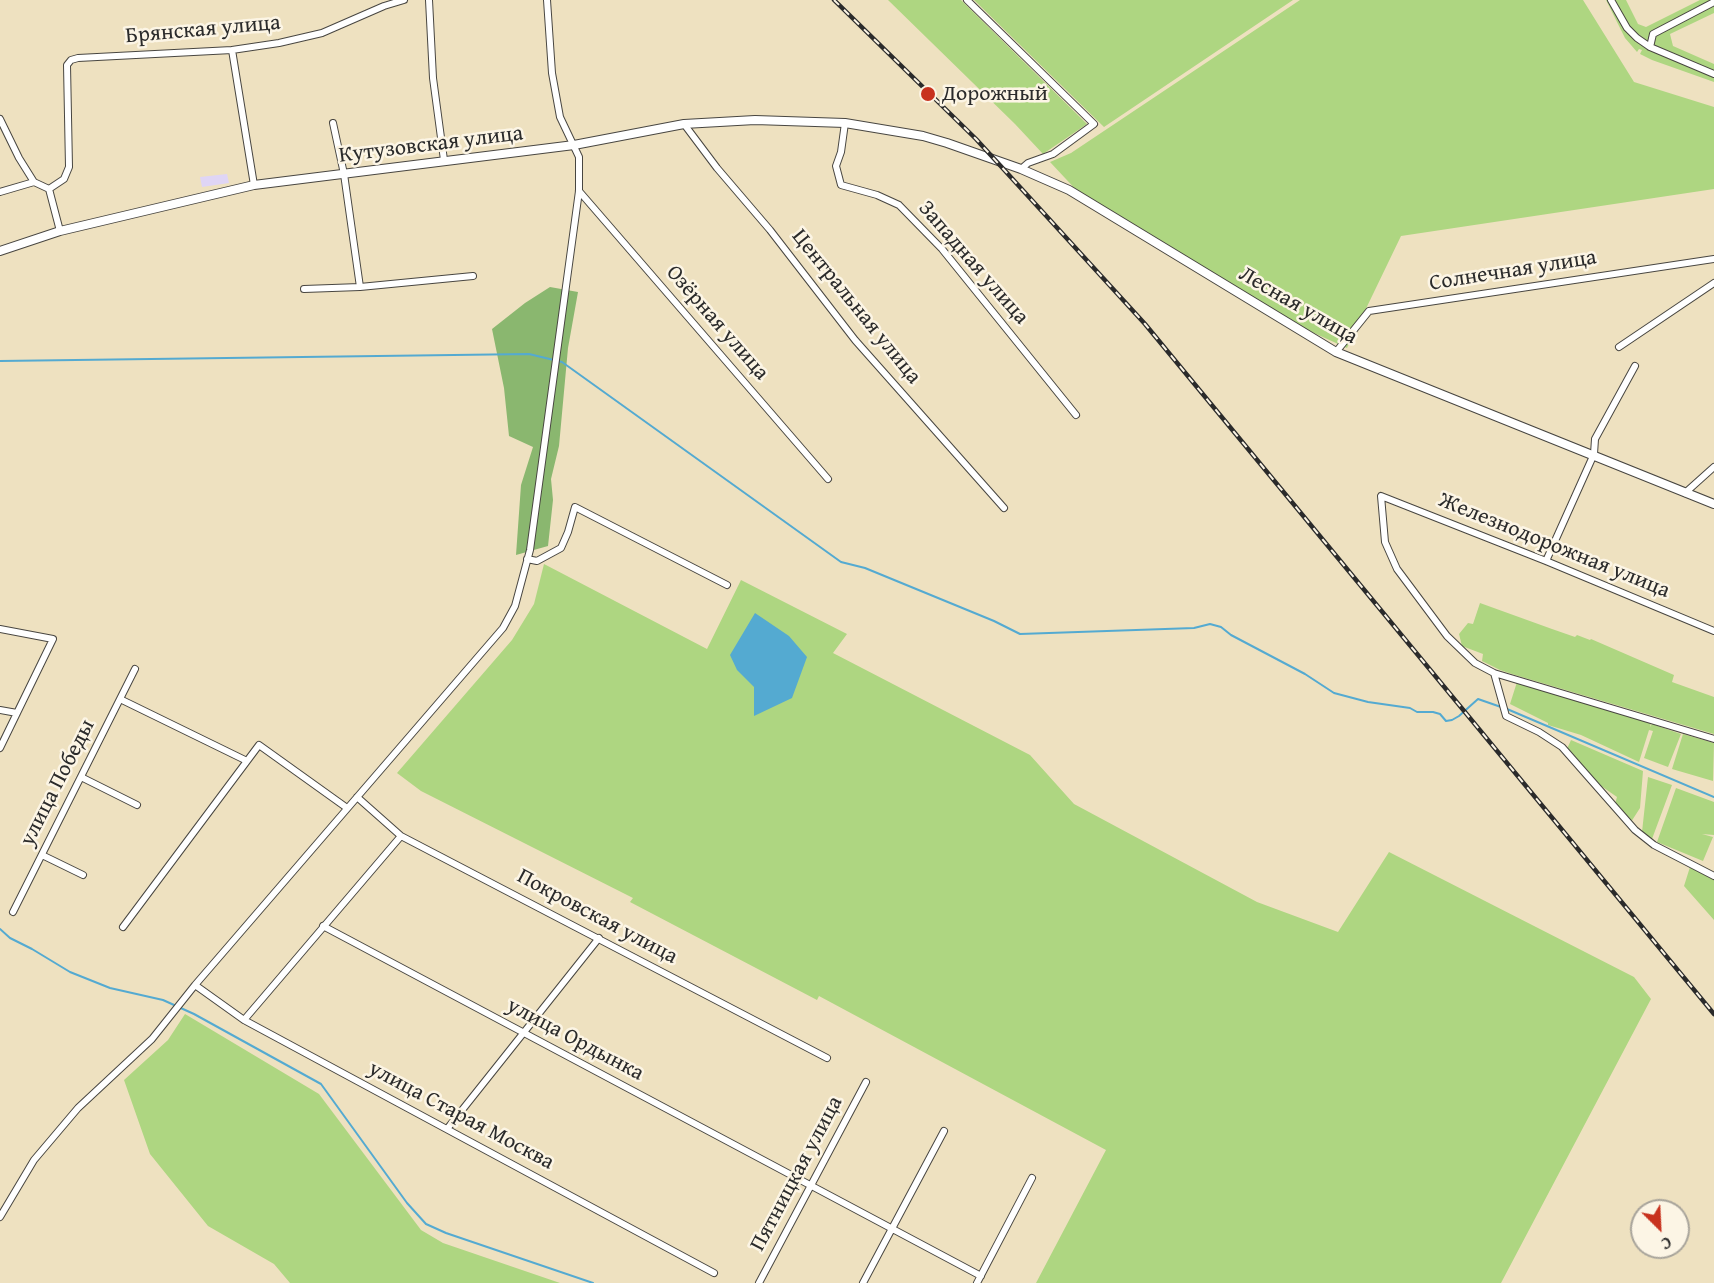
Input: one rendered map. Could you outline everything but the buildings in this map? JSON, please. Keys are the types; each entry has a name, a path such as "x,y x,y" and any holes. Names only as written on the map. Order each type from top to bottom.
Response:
{"street":[{"name":"Брянская улица","path":"49,189 64,179 69,167 67,65 71,60 232,50 279,43 322,33 384,6 404,0"},
{"path":"429,0 433,78 444,160"},
{"path":"0,1217 34,1160 78,1108 152,1039 195,985 503,628 515,606 527,559 579,191 579,157 560,117 552,73 547,0"},
{"path":"967,0 1094,124 1053,154 1028,163 1022,170"},
{"path":"1611,0 1627,28 1650,47 1714,74"},
{"path":"1650,47 1653,34 1714,2"},
{"path":"232,50 254,185"},
{"path":"0,119 19,158 34,182 49,189 60,231"},
{"name":"Кутузовская улица","path":"0,251 60,231 254,185 574,145 684,124 755,120 845,123 873,128"},
{"path":"333,123 344,174 360,287"},
{"name":"Западная улица","path":"845,123 841,152 836,166 841,185 877,195 899,205 942,249 1076,415"},
{"name":"Центральная улица","path":"684,124 855,340 1004,508"},
{"name":"Лесная улица","path":"873,128 924,136 1022,170 1069,190 1336,352 1714,504"},
{"path":"0,192 34,182"},
{"name":"Озёрная улица","path":"579,191 828,479"},
{"name":"Солнечная улица","path":"1336,352 1369,311 1714,259"},
{"path":"304,289 360,287 473,276"},
{"path":"1619,347 1714,283"},
{"path":"1546,561 1594,454 1595,439 1635,366"},
{"path":"1685,493 1714,467"},
{"name":"Железнодорожная улица","path":"1494,673 1475,663 1447,636 1397,569 1384,542 1381,496 1714,631"},
{"path":"527,559 537,561 561,548 575,507 727,585"},
{"path":"0,629 53,639 0,748"},
{"name":"улица Победы","path":"13,912 135,669"},
{"path":"1494,673 1506,716 1539,732 1562,747 1641,835 1654,845 1714,876"},
{"path":"1494,673 1714,739"},
{"path":"120,699 247,761"},
{"path":"0,710 17,713"},
{"path":"123,927 259,745 347,808"},
{"path":"81,777 137,805"},
{"name":"Покровская улица","path":"357,797 401,836 827,1058"},
{"path":"244,1020 401,836"},
{"path":"42,855 83,875"},
{"name":"улица Ордынка","path":"323,927 981,1276"},
{"path":"447,1130 599,938"},
{"name":"улица Старая Москва","path":"195,985 244,1020 714,1273"},
{"name":"Пятницкая улица","path":"759,1283 866,1082"},
{"path":"863,1283 944,1131"},
{"path":"977,1283 1032,1178"}],"shaded area":[{"path":"227,174 229,183 202,187 200,177"}],"green space":[{"path":"888,0 961,0 1087,124 1043,154"},
{"path":"974,0 1293,0 1104,127"},
{"path":"1300,0 1583,0 1634,82 1714,107 1714,189 1401,236 1347,348 1272,314 1080,194 1050,162 1071,153"},
{"path":"1606,0 1626,0 1638,24 1646,27 1700,0 1714,0 1714,13 1670,34 1673,46 1714,64 1714,82 1652,60 1640,54 1642,50 1639,49 1637,52 1625,38"},
{"path":"550,287 578,292 568,348 559,446 551,479 553,500 548,546 516,555 521,485 533,447 509,436 504,388 492,329"},
{"path":"544,564 707,649 741,580 847,634 833,653 1030,755 1074,804 1257,902 1338,932 1389,852 1634,977 1651,999 1501,1283 1036,1283 1106,1150 819,996 817,1000 630,902 633,898 421,791 397,773 512,640 534,604"},
{"path":"1480,603 1575,637 1577,635 1591,639 1674,675 1672,682 1714,697 1714,734 1515,675 1482,661 1483,654 1462,646 1459,634 1468,623 1473,624"},
{"path":"1517,682 1651,723 1650,727 1652,724 1681,734 1668,767 1644,758 1653,731 1649,730 1639,762 1581,735 1548,725 1510,704"},
{"path":"1683,734 1714,743 1713,781 1672,769"},
{"path":"1571,740 1643,771 1640,808 1631,822 1615,804 1617,797 1594,781 1567,749"},
{"path":"1648,777 1672,785 1652,839 1642,832"},
{"path":"1676,788 1714,802 1714,835 1702,834 1713,837 1703,861 1657,842"},
{"path":"1690,867 1714,880 1714,920 1684,886"},
{"path":"185,1014 319,1094 421,1230 443,1243 560,1283 290,1283 274,1264 208,1226 150,1154 124,1080 168,1040"}],"water":[{"path":"755,613 789,636 807,657 792,698 754,716 754,687 737,670 730,655"}],"waterway":[{"path":"0,361 529,354 562,362 841,562 865,568 1020,634 1194,628 1210,624 1221,627 1231,635 1305,674 1334,693 1368,702 1410,708 1417,712 1433,712 1440,714 1446,721 1459,716 1478,699 1501,707"},
{"path":"1507,709 1714,797"},
{"path":"0,929 10,938 70,972 110,988 163,1000 194,1014 321,1084 407,1203 426,1224 446,1233 593,1283"}],"railway":[{"path":"834,0 976,139 1145,324 1714,1014"}],"place":[{"name":"Дорожный","path":"928,94"}]}
